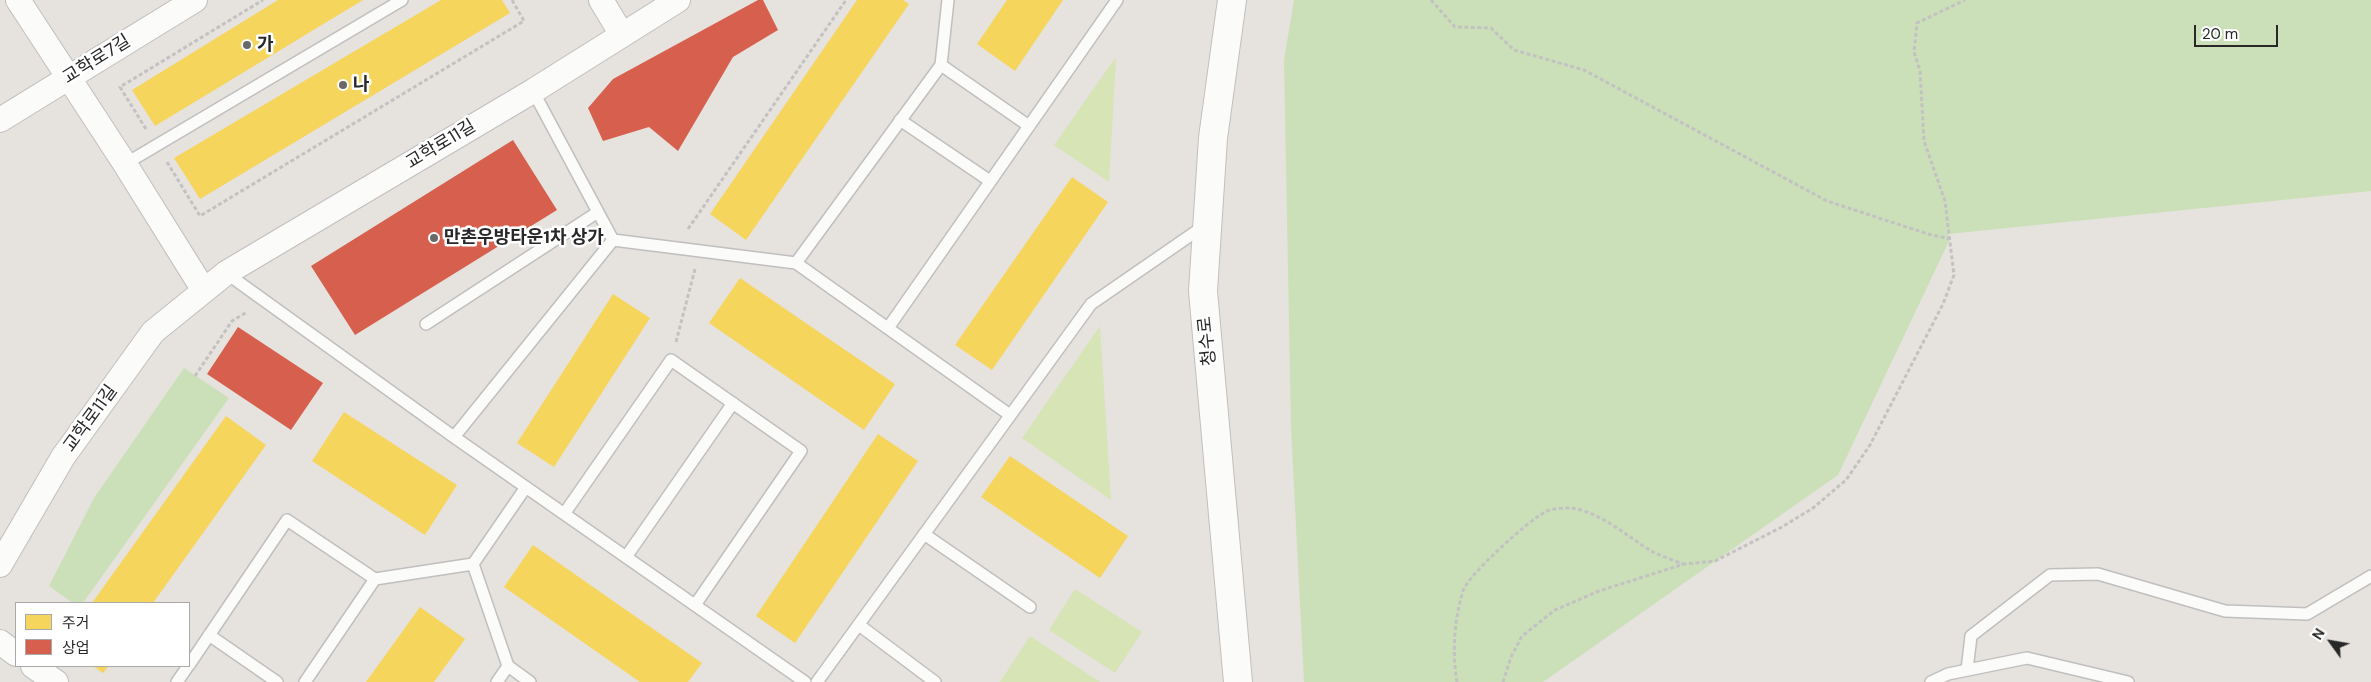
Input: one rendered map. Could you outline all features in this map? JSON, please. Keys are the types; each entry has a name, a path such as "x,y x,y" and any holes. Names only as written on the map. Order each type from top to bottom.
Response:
{"main road":[{"name":"청수로","path":"1232,0 1213,138 1203,291 1238,682"}],"street":[{"path":"18,0 125,164 203,290"},
{"path":"601,0 622,35"},
{"name":"교학로11길","path":"0,565 63,457 153,332 203,290 226,273 533,91 678,0"},
{"name":"교학로7길","path":"0,120 190,1"},
{"path":"34,667 56,682"}],"lane":[{"path":"125,164 402,0"},
{"path":"796,263 941,65 948,0"},
{"path":"888,328 1117,0"},
{"path":"941,65 1029,126"},
{"path":"533,91 613,240"},
{"path":"900,120 990,181"},
{"path":"426,324 598,212"},
{"path":"817,682 1092,304 1208,224"},
{"path":"613,240 796,263 1010,415"},
{"path":"454,437 613,240"},
{"path":"226,273 454,437 805,682"},
{"path":"564,514 671,360 733,403 801,452 695,605"},
{"path":"626,557 733,403"},
{"path":"190,662 287,520 375,579 473,564 526,487"},
{"path":"924,534 1030,607"},
{"path":"473,564 508,666 530,682"},
{"path":"1967,670 1971,636 2050,575 2098,574 2225,611 2307,614 2371,576"},
{"path":"305,682 375,579"},
{"path":"859,625 935,682"},
{"path":"209,635 277,682"},
{"path":"1931,682 1948,674 2027,658 2128,682"},
{"path":"497,682 508,666"},
{"path":"177,682 187,667"}],"path":[{"path":"263,0 120,87 200,216 524,21 512,0"},
{"path":"675,248 846,0"},
{"path":"1431,0 1455,27 1491,28 1514,50 1584,70 1827,201 1928,234 1950,238"},
{"path":"1504,682 1512,656 1522,636 1555,610 1599,591 1684,564 1715,561 1782,527 1812,508 1846,480 1870,445 1943,304 1954,275 1945,201 1924,141 1920,71 1914,52 1918,24 1965,0"},
{"path":"671,360 700,251"},
{"path":"195,376 232,321 247,312"},
{"path":"1457,682 1453,654 1456,623 1464,589 1489,560 1528,524 1546,511 1568,508 1596,516 1627,533 1652,551 1684,564"}],"green space":[{"path":"1294,0 2371,0 2371,191 1948,234 1950,239 1838,475 1543,682 1304,682 1291,428 1284,60"},
{"path":"1116,57 1109,182 1054,145"},
{"path":"1100,326 1111,500 1022,438"},
{"path":"184,368 229,398 84,602 72,602 49,586 94,498"},
{"path":"1075,589 1142,632 1115,673 1049,630"},
{"path":"1030,636 1100,682 1000,682"}],"building: 주거":[{"name":"가","path":"278,0 363,0 155,126 132,90"},
{"name":"나","path":"441,0 502,0 510,13 200,199 174,158"},
{"path":"857,0 903,0 909,4 746,240 710,214"},
{"path":"1007,0 1063,0 1015,71 977,44"},
{"path":"1072,177 1108,202 992,370 955,345"},
{"path":"740,278 895,384 864,430 709,323"},
{"path":"613,294 650,318 554,467 517,443"},
{"path":"344,412 457,485 425,535 312,461"},
{"path":"226,416 266,445 154,602 93,602"},
{"path":"878,434 918,461 795,643 756,616"},
{"path":"1010,456 1128,536 1100,578 981,497"},
{"path":"533,545 702,663 688,682 640,682 504,587"},
{"path":"420,607 465,639 434,682 366,682"},
{"path":"94,667 108,667 103,673"}],"building: 상업":[{"path":"758,0 763,0 778,30 733,57 678,151 649,127 603,141 588,108 613,79"},
{"name":"만촌우방타운1차 상가","path":"513,140 557,210 355,335 311,266"},
{"path":"238,327 323,383 291,430 207,374"}],"place":[{"name":"가","path":"247,45"},
{"name":"나","path":"343,85"},
{"name":"만촌우방타운1차 상가","path":"434,238"}]}
